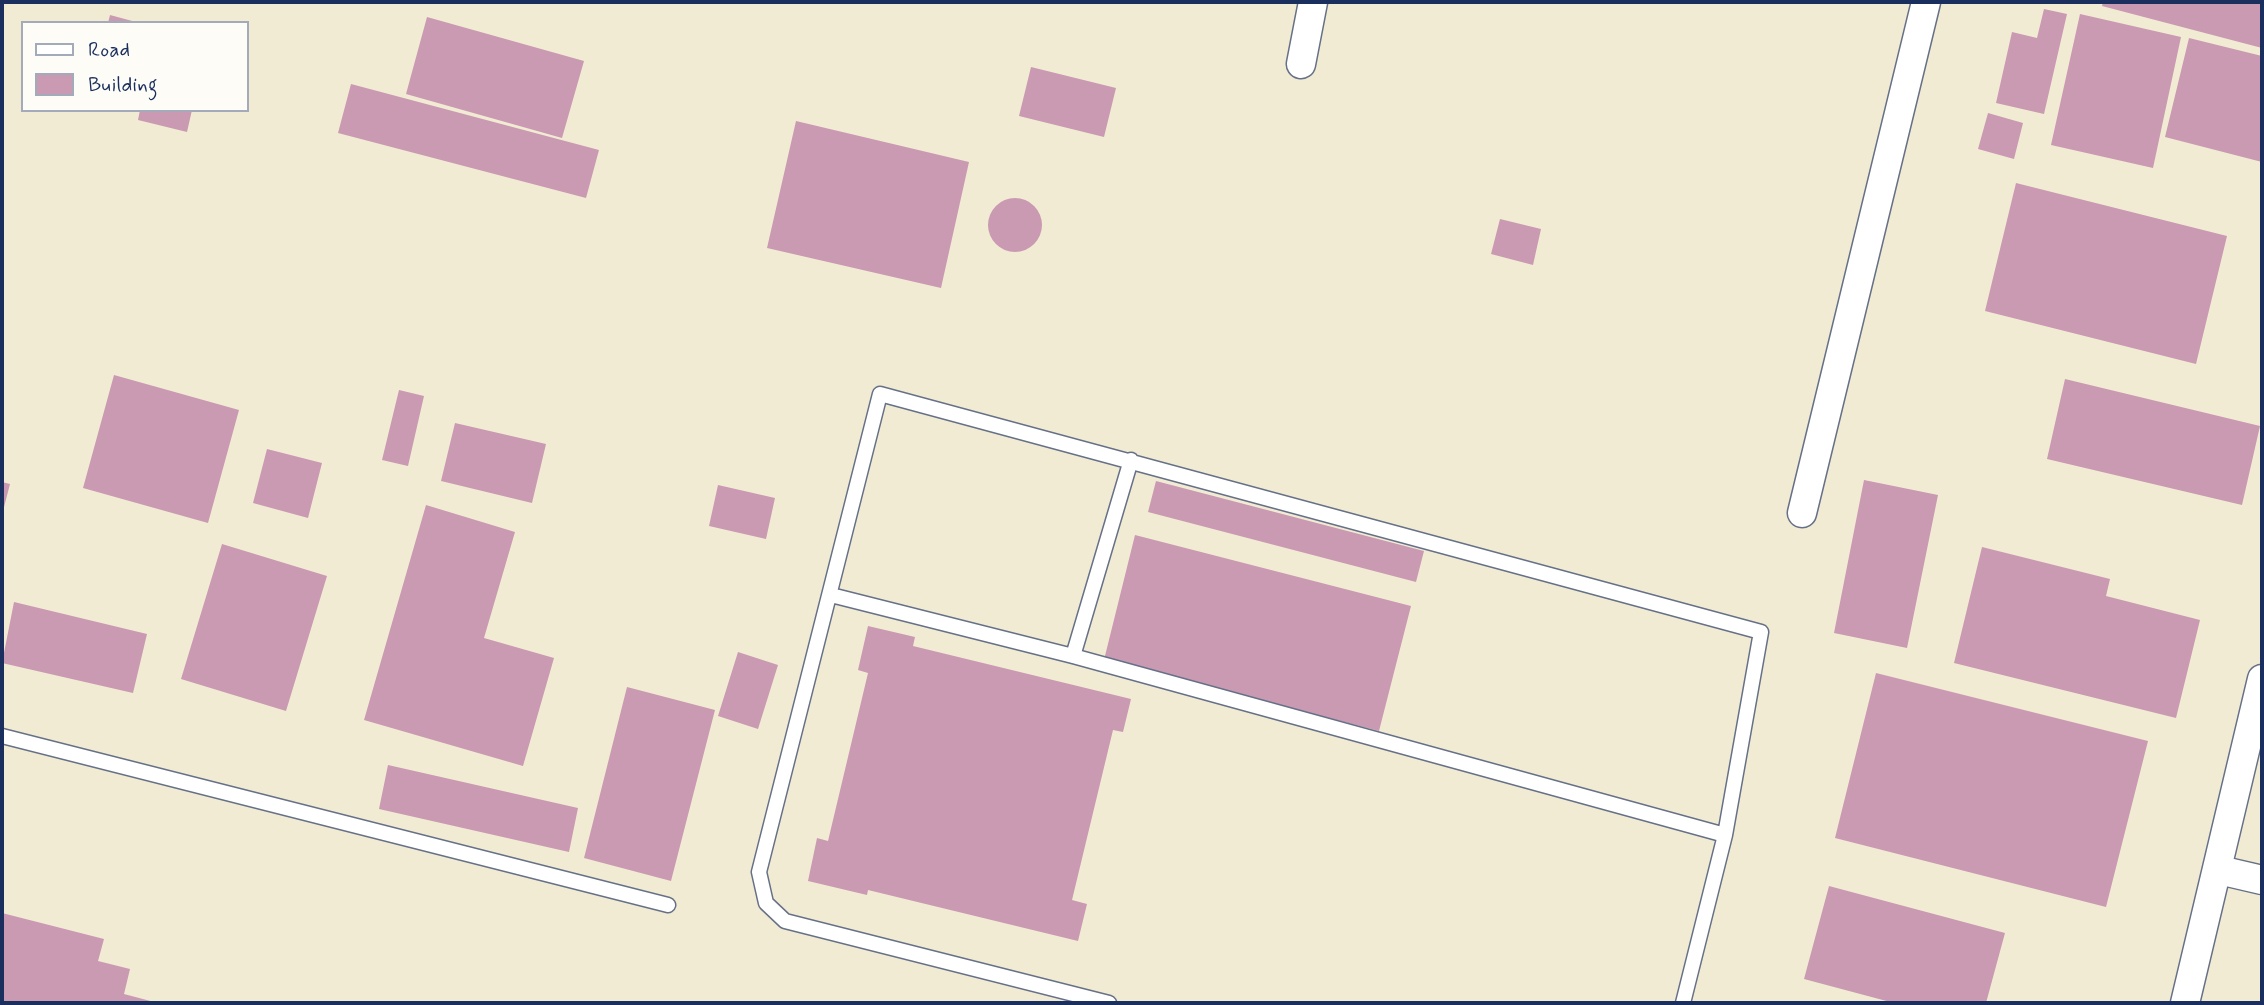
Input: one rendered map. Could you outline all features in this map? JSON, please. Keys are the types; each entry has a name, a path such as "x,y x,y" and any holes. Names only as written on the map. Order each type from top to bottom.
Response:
{"street":[{"path":"1301,64 1313,2"},
{"path":"1802,513 1926,2"},
{"path":"2185,1003 2219,870 2262,679"},
{"path":"2219,870 2262,880"}],"lane":[{"path":"1109,1003 786,921 766,903 759,872 880,394 1761,632 1725,835 1683,1003"},
{"path":"1073,656 1131,460"},
{"path":"831,595 1073,656 1725,835"},
{"path":"2,736 668,905"}],"building":[{"path":"2103,2 2262,2 2262,48 2102,6"},
{"path":"2044,9 2067,14 2044,114 1996,103 2012,32 2037,38"},
{"path":"2080,14 2181,37 2153,168 2051,145"},
{"path":"110,15 132,21 108,21"},
{"path":"427,17 584,61 562,138 406,94"},
{"path":"2189,38 2262,56 2262,162 2165,137"},
{"path":"1031,67 1116,88 1104,137 1019,116"},
{"path":"351,84 599,150 586,198 338,133"},
{"path":"140,112 192,112 187,132 138,120"},
{"path":"1988,113 2023,123 2014,159 1978,149"},
{"path":"796,121 969,162 941,288 767,248"},
{"path":"2016,183 2227,236 2196,364 1985,311"},
{"path":"1015,198 1034,206 1042,225 1034,244 1015,252 996,244 988,225 996,206"},
{"path":"1500,219 1541,229 1533,265 1491,254"},
{"path":"114,375 239,410 208,523 83,488"},
{"path":"2065,379 2260,426 2242,505 2047,459"},
{"path":"399,390 424,396 408,466 382,460"},
{"path":"455,423 546,444 532,503 441,481"},
{"path":"267,449 322,463 308,518 253,503"},
{"path":"1864,480 1938,495 1907,648 1834,633"},
{"path":"1156,481 1424,551 1416,582 1148,512"},
{"path":"2,482 10,484 3,511 2,511"},
{"path":"718,485 775,498 766,539 709,526"},
{"path":"426,505 515,532 484,638 554,658 523,766 364,720"},
{"path":"1135,535 1411,606 1379,731 1104,660"},
{"path":"222,544 327,576 286,711 181,679"},
{"path":"1982,547 2110,579 2106,596 2200,620 2176,718 1954,663"},
{"path":"14,602 147,634 133,693 2,663"},
{"path":"868,626 915,637 913,646 1131,699 1123,732 1113,730 1072,900 1087,904 1078,941 868,890 867,895 808,881 817,838 828,841 868,673 858,670"},
{"path":"738,652 778,665 758,729 718,716"},
{"path":"1876,673 2148,741 2106,907 1835,838"},
{"path":"627,687 715,710 671,881 584,858"},
{"path":"388,765 578,808 569,852 379,809"},
{"path":"1829,886 2005,933 1986,1003 1894,1003 1804,979"},
{"path":"2,913 104,939 98,961 130,969 124,994 158,1003 2,1003"}]}
